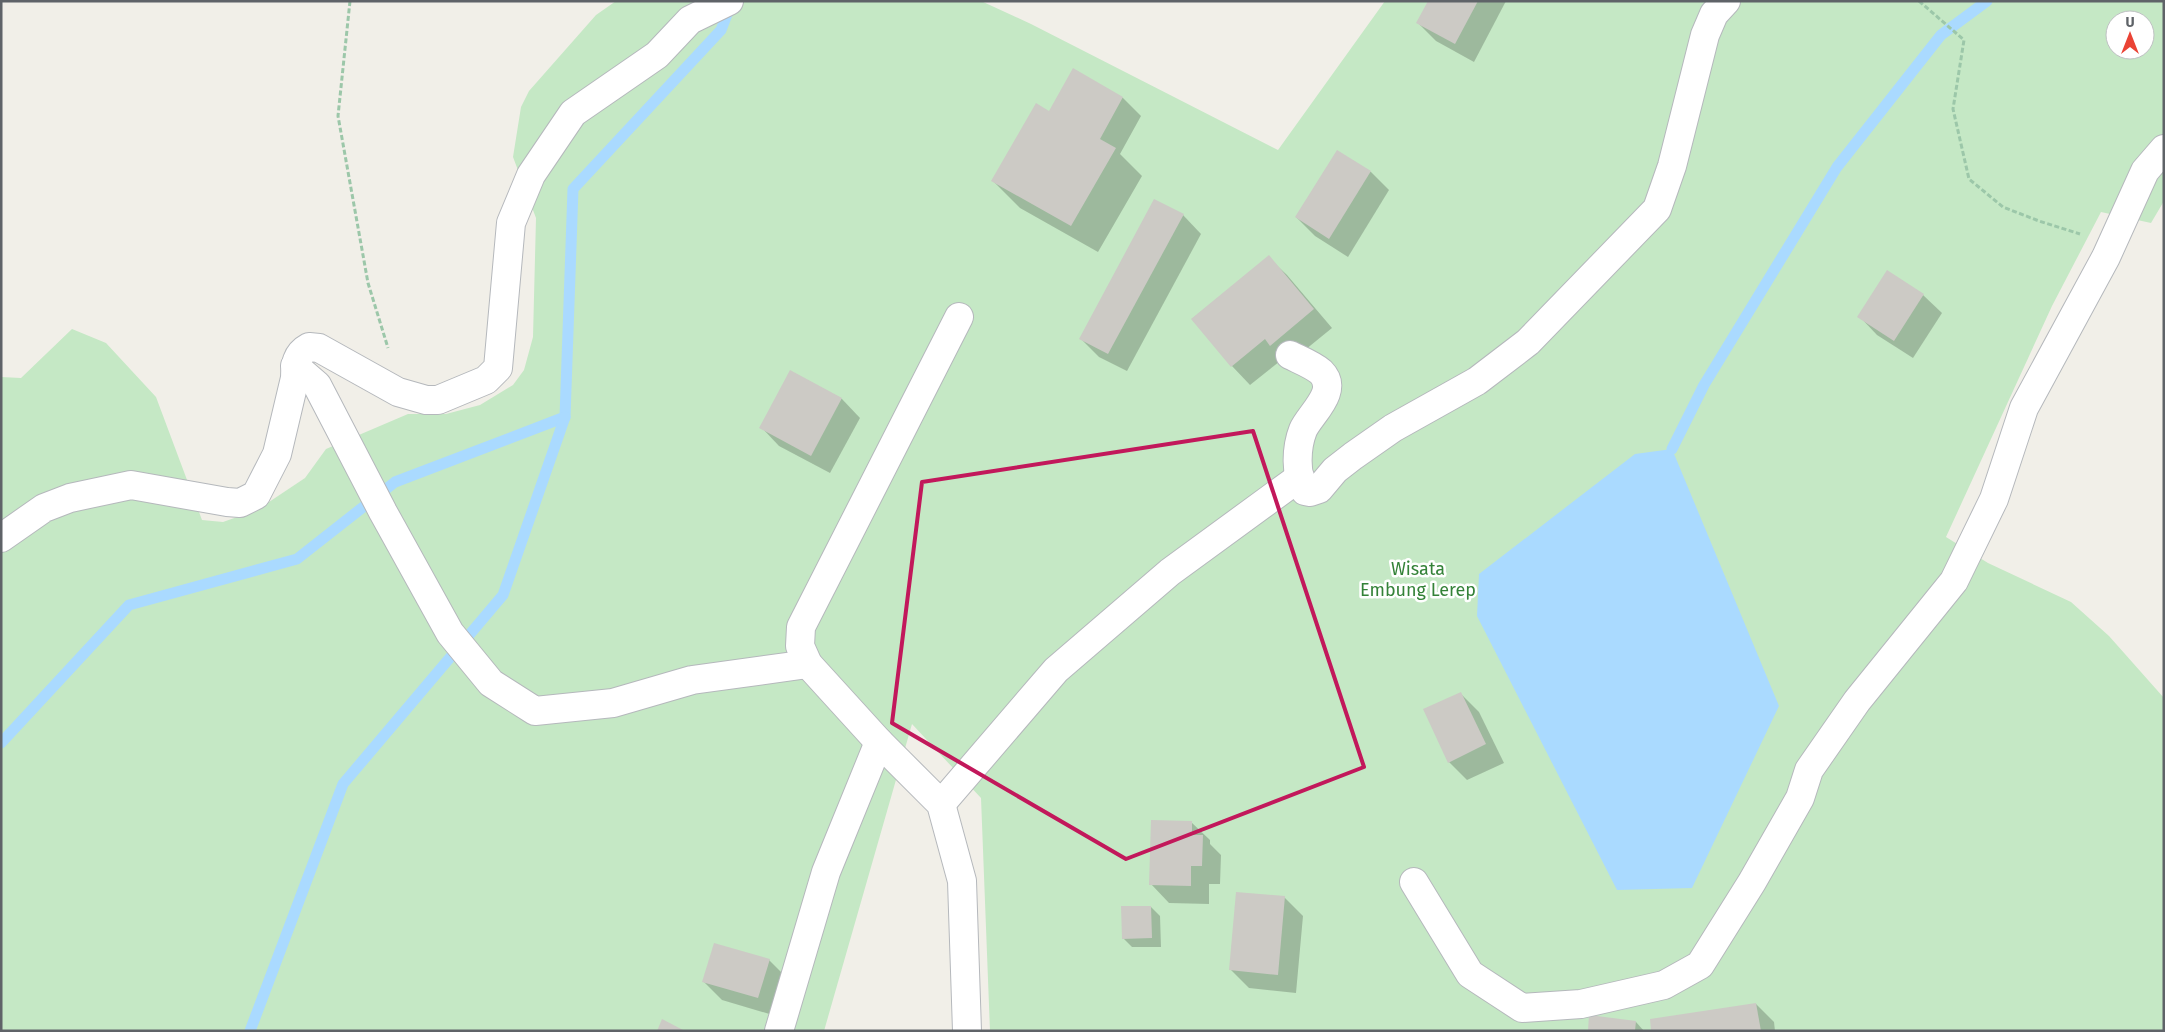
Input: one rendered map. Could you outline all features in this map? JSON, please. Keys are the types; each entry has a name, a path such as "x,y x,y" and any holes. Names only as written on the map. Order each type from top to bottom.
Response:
{"street":[{"path":"1,538 44,508 70,498 131,485 228,502 248,500 256,495 277,454 295,378 295,366 302,351 309,347 319,348 398,392 426,400 438,400 486,380 498,368 511,223 531,175 573,113 657,55 690,20 729,1"},
{"path":"1290,355 1320,371 1327,386 1326,396 1304,430 1298,462 1300,477 1305,491 1310,492 1319,489 1335,470 1353,456 1394,428 1476,381 1528,342 1657,209 1672,166 1705,35 1714,14 1726,1"},
{"path":"1414,882 1470,974 1522,1008 1580,1004 1664,985 1700,965 1752,882 1800,798 1809,770 1857,701 1954,581 1994,499 2024,408 2112,244 2145,171 2164,149"},
{"path":"958,317 801,627 800,646 808,664 879,742 941,804 962,882 967,1031"},
{"path":"295,366 318,385 383,512 450,633 491,683 535,711 613,703 692,680 808,664"},
{"path":"941,804 1056,670 1170,572 1300,477"},
{"path":"779,1031 826,872 879,742"}],"path":[{"path":"350,1 338,116 368,283 390,354"},
{"path":"1919,1 1939,16 1964,40 1953,109 1969,179 2003,207 2039,221 2112,244"}],"highlighted area":[{"path":"1253,431 1364,767 1126,859 892,723 922,482"}],"green space":[{"name":"Wisata Embung Lerep","path":"616,1 981,1 1031,24 1278,150 1385,1 2164,1 2164,201 2151,223 2101,212 2052,306 1946,537 1988,563 2071,602 2109,636 2164,698 2164,1031 990,1031 981,798 912,724 824,1031 1,1031 1,377 21,378 72,329 106,343 156,397 202,520 223,522 257,510 305,478 326,449 408,414 446,414 480,405 513,385 524,370 533,337 536,218 513,157 521,107 529,91 596,15"}],"water":[{"path":"1672,449 1779,706 1692,888 1617,890 1477,616 1479,574 1635,454"}],"building":[{"path":"1428,1 1478,1 1455,44 1416,23"},
{"path":"1073,68 1123,97 1100,139 1116,148 1071,226 991,181 1036,103 1049,111"},
{"path":"1337,150 1371,171 1329,239 1295,217"},
{"path":"1154,199 1184,214 1108,354 1079,339"},
{"path":"1269,255 1314,309 1270,346 1265,339 1231,367 1191,319"},
{"path":"1887,270 1924,294 1894,341 1857,317"},
{"path":"790,370 842,398 811,456 759,428"},
{"path":"1461,692 1486,744 1448,763 1423,709"},
{"path":"1151,820 1192,821 1192,835 1203,835 1202,866 1191,866 1191,886 1149,885"},
{"path":"1236,892 1285,896 1278,975 1229,970"},
{"path":"1121,906 1151,906 1152,938 1122,939"},
{"path":"714,943 770,959 758,998 702,982"},
{"path":"1756,1003 1761,1031 1651,1031 1650,1019"},
{"path":"1589,1015 1636,1021 1635,1031 1588,1031"},
{"path":"662,1019 685,1031 657,1031"}],"waterway":[{"path":"1672,449 1704,385 1837,167 1941,35 1987,1"},
{"path":"1,743 129,605 297,559 395,482 565,417 573,189 721,30 731,4"},
{"path":"250,1031 343,784 503,595 565,417"}]}
